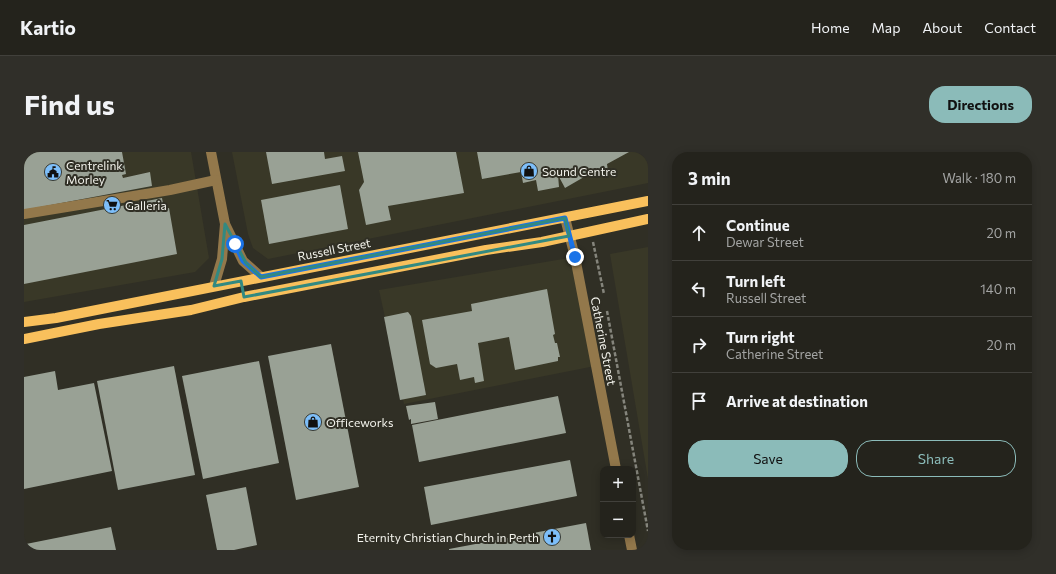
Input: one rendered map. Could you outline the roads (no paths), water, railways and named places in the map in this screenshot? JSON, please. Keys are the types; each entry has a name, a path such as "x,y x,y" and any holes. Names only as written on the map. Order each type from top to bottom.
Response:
{"main road":[{"name":"Russell Street","path":"24,322 62,317 648,201"},
{"path":"24,339 99,324 191,310 244,297 486,250 570,236 648,219"},
{"path":"241,281 244,297"}],"street":[{"path":"211,152 225,224 243,261 261,277"},
{"path":"24,214 170,190 216,180"},
{"name":"Catherine Street","path":"565,218 570,236 615,466"},
{"path":"214,286 222,259 225,224"},
{"path":"630,538 632,550"}],"place":[{"name":"Sound Centre","path":"529,171"},
{"name":"Centrelink Morley","path":"53,172"},
{"name":"Galleria","path":"112,205"},
{"name":"Officeworks","path":"313,422"},
{"name":"Eternity Christian Church in Perth","path":"552,537"}]}
